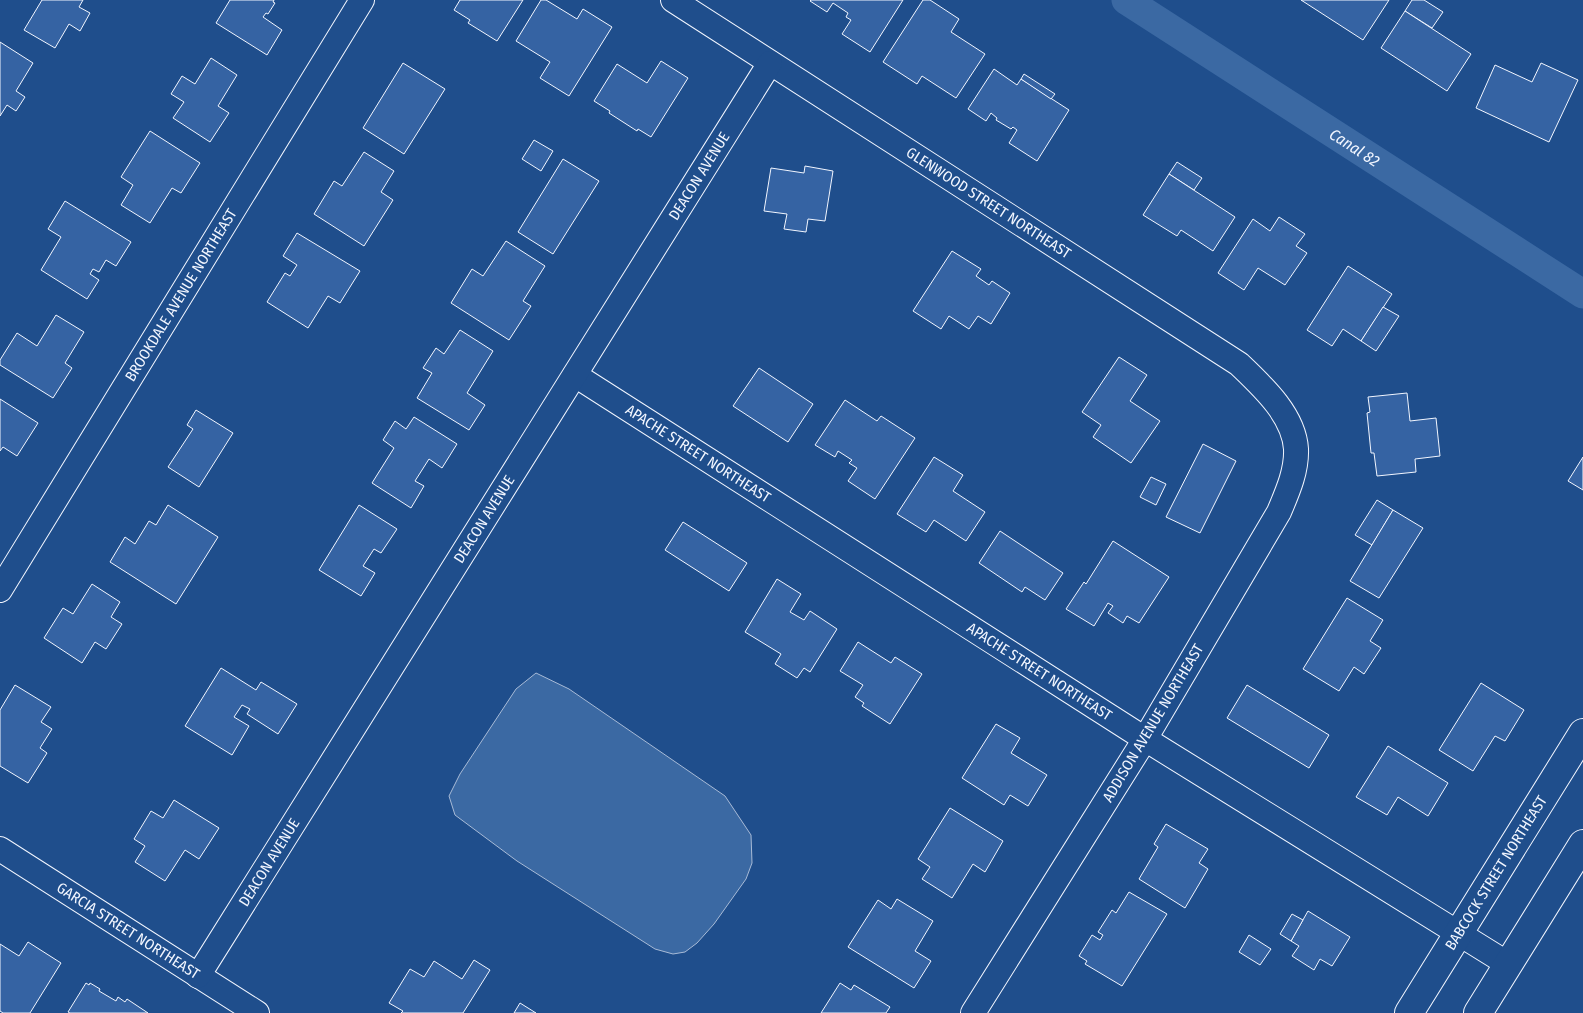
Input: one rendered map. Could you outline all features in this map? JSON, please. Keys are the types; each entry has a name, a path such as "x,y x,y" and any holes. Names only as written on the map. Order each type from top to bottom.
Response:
{"main road":[{"name":"BABCOCK STREET NORTHEAST","path":"1409,1013 1583,733"},
{"path":"1478,1013 1583,844"}],"street":[{"name":"BROOKDALE AVENUE NORTHEAST","path":"0,590 362,0"},
{"name":"GLENWOOD STREET NORTHEAST","path":"674,0 1240,364 1266,390 1289,421"},
{"name":"DEACON AVENUE","path":"198,976 770,62"},
{"name":"APACHE STREET NORTHEAST","path":"575,375 1145,740 1508,964"},
{"name":"ADDISON AVENUE NORTHEAST","path":"973,1013 1145,740 1279,512 1292,479 1296,449 1289,421"},
{"name":"GARCIA STREET NORTHEAST","path":"0,849 257,1013"}],"water":[{"path":"536,673 569,689 725,796 751,835 752,863 746,879 714,924 697,943 685,952 673,954 655,949 517,861 455,815 449,796 460,774 516,689"}],"building":[{"path":"42,0 83,0 79,7 90,13 80,31 69,24 55,48 24,30"},
{"path":"230,0 274,0 273,2 275,3 268,14 266,13 263,17 282,30 267,55 216,23"},
{"path":"460,0 523,0 497,41 468,23 470,20 454,10"},
{"path":"541,0 546,0 577,19 583,9 612,27 569,96 540,78 550,62 516,41"},
{"path":"811,0 903,0 870,52 842,34 851,20 846,17 848,13 833,3 827,12"},
{"path":"923,0 930,0 959,19 951,32 985,54 956,98 922,76 917,84 883,62"},
{"path":"1301,0 1389,0 1363,40"},
{"path":"1412,0 1424,0 1443,12 1432,28 1405,11"},
{"path":"1405,11 1471,54 1447,91 1381,48"},
{"path":"0,42 33,63 16,91 25,97 16,111 7,105 0,116"},
{"path":"211,58 237,75 218,106 229,113 210,142 173,118 184,102 171,94 182,76 195,84"},
{"path":"661,61 688,78 651,137 638,129 637,131 594,101 617,64 647,83"},
{"path":"403,63 445,89 404,154 363,128"},
{"path":"1541,63 1578,80 1549,142 1476,108 1495,65 1532,82"},
{"path":"994,69 1017,85 1021,79 1069,110 1037,161 1009,143 1017,130 1013,127 1011,129 996,120 997,118 991,113 986,121 968,109"},
{"path":"1024,74 1055,94 1051,99 1021,79"},
{"path":"150,131 200,163 181,193 172,188 150,223 121,205 133,185 121,177"},
{"path":"534,140 553,151 541,171 522,159"},
{"path":"364,152 394,171 381,192 393,200 364,246 314,214 334,181 342,186"},
{"path":"563,159 599,181 553,254 518,232"},
{"path":"1177,162 1202,178 1194,190 1169,174"},
{"path":"805,166 833,171 825,221 808,219 806,232 784,229 787,214 764,211 771,168 804,173"},
{"path":"1169,174 1235,217 1213,251 1181,230 1177,236 1143,215"},
{"path":"65,201 131,242 116,266 106,260 99,272 93,269 90,274 99,280 87,299 41,270 61,237 48,229"},
{"path":"1279,217 1305,234 1296,246 1307,253 1285,285 1258,268 1244,290 1218,273 1253,219 1270,231"},
{"path":"297,233 360,271 340,303 328,296 308,328 267,302 285,273 290,276 297,265 283,256"},
{"path":"506,241 545,266 523,301 531,306 509,340 451,303 472,269 483,276"},
{"path":"952,251 981,269 976,276 989,285 992,281 1010,293 991,324 978,316 969,329 949,316 941,329 913,311"},
{"path":"1348,266 1392,294 1361,341 1343,329 1332,346 1307,330"},
{"path":"1383,307 1399,316 1376,351 1361,341"},
{"path":"56,315 84,332 65,363 72,368 53,398 0,365 0,360 17,333 37,346"},
{"path":"460,330 493,351 467,393 485,405 469,430 417,398 432,373 423,368 436,348 444,354"},
{"path":"1119,357 1147,375 1130,401 1160,421 1131,463 1093,437 1101,425 1082,412"},
{"path":"759,368 813,404 788,442 733,406"},
{"path":"1407,393 1410,421 1436,418 1440,456 1415,459 1416,472 1377,476 1374,453 1371,453 1367,413 1370,412 1368,397"},
{"path":"0,399 38,423 17,456 3,447 0,451"},
{"path":"845,400 877,421 881,416 915,438 875,499 848,481 857,468 849,463 852,460 838,451 835,457 815,445"},
{"path":"196,410 233,433 199,487 168,467 193,429 187,425"},
{"path":"414,417 457,444 442,468 429,459 415,481 424,486 411,508 372,483 394,448 383,440 395,421 406,429"},
{"path":"1203,444 1236,461 1200,533 1166,517"},
{"path":"934,457 963,475 953,491 985,512 966,541 934,520 926,532 897,514"},
{"path":"1583,457 1583,490 1568,481"},
{"path":"1151,477 1166,484 1156,505 1140,497"},
{"path":"1377,500 1393,510 1372,545 1355,535"},
{"path":"168,505 218,537 176,604 110,562 125,537 135,544 149,521 156,525"},
{"path":"359,505 397,529 381,553 374,549 363,566 375,573 361,596 319,570"},
{"path":"1393,510 1423,528 1379,598 1350,581"},
{"path":"683,522 747,563 729,591 665,550"},
{"path":"1000,531 1063,573 1045,600 1025,587 1022,592 979,563"},
{"path":"1113,541 1169,577 1139,623 1127,616 1123,623 1108,613 1113,606 1108,603 1094,626 1066,609 1084,582 1086,584"},
{"path":"777,579 801,594 790,612 804,620 810,611 837,629 810,672 804,668 797,678 775,664 781,654 745,632"},
{"path":"92,584 120,602 111,617 122,624 106,649 95,642 82,663 44,638 63,608 73,614"},
{"path":"1347,598 1383,620 1370,641 1381,648 1364,674 1354,667 1339,691 1303,669"},
{"path":"858,642 891,663 895,657 922,674 890,724 862,706 864,703 855,697 863,685 840,671"},
{"path":"221,668 256,690 261,682 297,704 278,734 247,714 250,709 242,705 234,717 249,726 232,755 185,726"},
{"path":"1481,683 1524,710 1505,741 1495,736 1473,771 1439,750"},
{"path":"15,685 51,707 41,722 52,729 40,748 47,753 28,783 0,766 0,710"},
{"path":"1247,685 1329,735 1309,768 1227,718"},
{"path":"996,724 1020,738 1011,753 1047,775 1028,806 1010,795 1004,805 962,778"},
{"path":"1388,746 1448,783 1428,816 1398,797 1387,815 1356,797"},
{"path":"174,800 219,828 199,859 185,850 165,881 135,862 145,846 134,839 151,811 163,818"},
{"path":"950,808 1003,841 985,872 973,864 952,898 922,879 930,867 918,859"},
{"path":"1166,824 1208,849 1199,863 1208,869 1185,908 1139,879 1158,847 1154,844"},
{"path":"1129,892 1167,914 1122,986 1085,964 1087,961 1079,956 1092,935 1100,940 1103,935 1098,932 1112,910 1116,913"},
{"path":"897,899 933,921 915,951 931,961 914,988 848,947 878,900 891,909"},
{"path":"1308,911 1350,937 1332,966 1320,959 1314,970 1292,956 1299,946 1291,941"},
{"path":"1292,914 1303,920 1291,941 1280,934"},
{"path":"1249,935 1271,949 1260,965 1239,952"},
{"path":"28,942 61,963 30,1013 3,1013 0,1011 0,944 19,956"},
{"path":"474,960 490,970 463,1013 401,1013 403,1011 389,1003 410,969 424,977 434,961 462,979"},
{"path":"86,983 89,985 90,983 100,989 99,991 116,1001 118,997 125,1002 127,999 148,1013 68,1012"},
{"path":"840,983 851,990 854,985 890,1007 886,1013 821,1013"},
{"path":"520,1003 536,1013 514,1013"}],"waterway":[{"name":"Canal 82","path":"1126,0 1583,294"}]}
